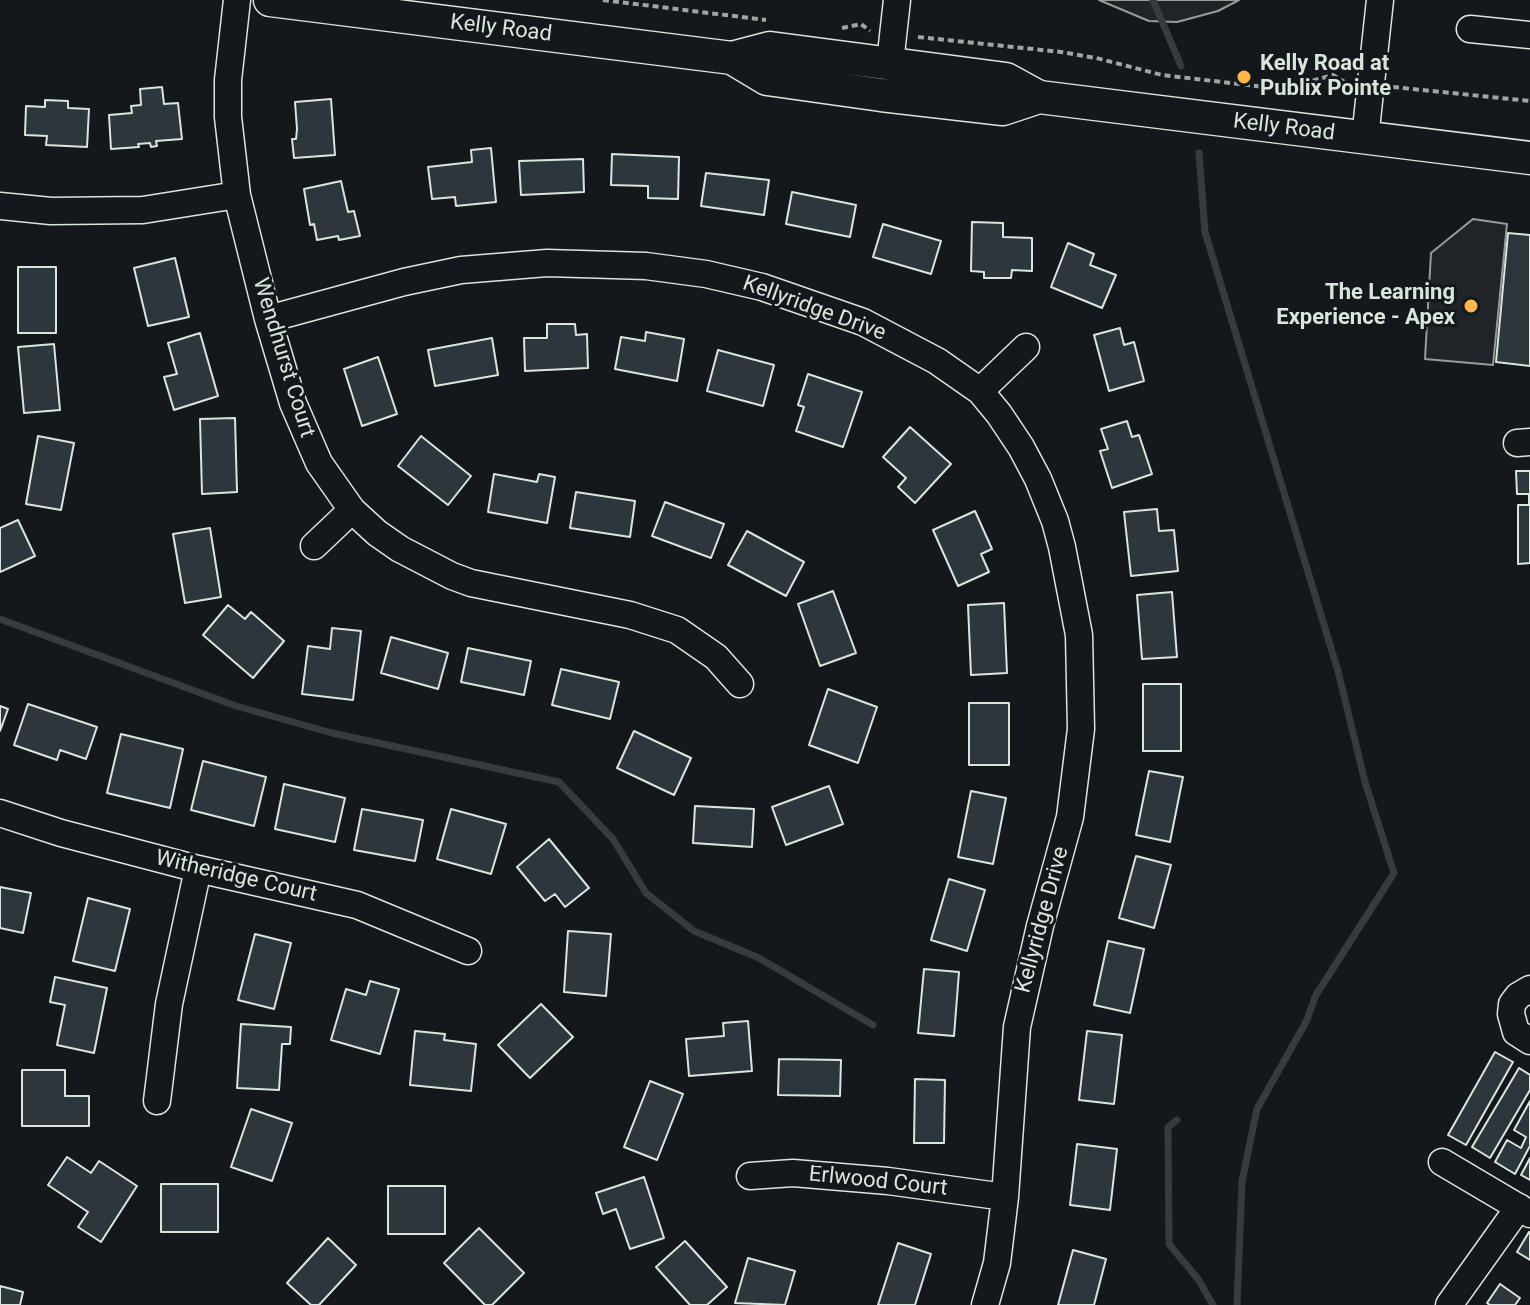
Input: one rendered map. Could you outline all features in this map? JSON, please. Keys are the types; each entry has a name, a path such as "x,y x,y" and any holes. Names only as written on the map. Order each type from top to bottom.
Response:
{"main road":[{"name":"Kelly Road","path":"270,0 732,58 770,48 890,63 1006,79 1039,97 1530,158"},
{"name":"Kelly Road","path":"732,58 767,79 881,95 1003,109 1039,97"}],"street":[{"name":"Wendhurst Court","path":"237,0 228,80 228,117 237,195 293,403 319,463 352,510 400,549 452,576 471,583 630,615 677,630 716,657 740,684"},
{"path":"890,63 897,0"},
{"path":"1365,138 1380,0"},
{"path":"1470,29 1530,35"},
{"path":"0,206 51,211 143,210 237,195"},
{"name":"Kellyridge Drive","path":"268,319 461,270 547,263 646,266 706,274 762,287 863,322 937,361 980,391 1021,447 1055,521 1079,635 1081,729 1070,817 1030,964 1017,1027 1005,1197 997,1263 985,1305"},
{"path":"980,391 1026,347"},
{"path":"314,546 352,510"},
{"name":"Witheridge Court","path":"0,813 61,833 198,869 357,905 468,951"},
{"path":"157,1101 169,1004 198,869"},
{"path":"1530,989 1518,996 1512,1004 1511,1014 1516,1032 1530,1041"},
{"path":"1442,1162 1525,1210 1449,1305"},
{"name":"Erlwood Court","path":"750,1176 793,1173 872,1179 1005,1197"}],"path":[{"path":"603,0 769,20"},
{"path":"830,27 861,24 868,31"},
{"path":"916,37 1061,52 1109,60 1162,75 1282,89 1333,75 1347,84"},
{"path":"1396,88 1530,101"}],"shaded area":[{"path":"1099,0 1239,0 1218,11 1177,22 1149,21"},
{"path":"1473,219 1507,224 1493,365 1425,359 1431,253"}],"building":[{"path":"162,87 164,104 178,103 182,139 156,141 157,146 151,147 150,143 111,149 109,115 132,113 131,106 141,105 140,89"},
{"path":"331,99 335,155 294,158 292,139 296,139 297,129 295,102"},
{"path":"45,100 68,101 68,108 89,109 87,147 46,145 47,136 25,135 26,106 45,107"},
{"path":"491,148 496,202 456,206 455,197 432,199 428,167 472,162 471,150"},
{"path":"612,154 679,157 678,199 648,198 648,186 611,185"},
{"path":"583,159 584,192 521,195 519,161"},
{"path":"706,173 769,180 764,215 701,206"},
{"path":"341,181 348,212 354,211 360,236 317,240 314,224 310,225 304,189"},
{"path":"792,192 856,205 850,237 786,224"},
{"path":"972,222 1003,223 1003,237 1032,238 1032,271 1012,270 1011,278 984,278 984,272 971,271"},
{"path":"883,224 941,241 931,274 873,257"},
{"path":"1508,233 1530,235 1530,366 1496,362"},
{"path":"1068,243 1094,254 1090,265 1116,275 1102,308 1051,287"},
{"path":"175,258 189,317 148,326 134,268"},
{"path":"18,267 56,267 56,333 18,333"},
{"path":"547,324 575,324 576,335 587,334 588,368 525,371 524,338 547,338"},
{"path":"1120,328 1124,345 1134,342 1144,381 1109,391 1094,335"},
{"path":"646,332 684,339 677,381 615,369 621,337 645,341"},
{"path":"200,333 218,396 174,410 164,377 177,374 168,343"},
{"path":"492,338 498,375 435,386 428,350"},
{"path":"54,344 60,410 24,413 18,347"},
{"path":"718,350 774,365 763,406 707,391"},
{"path":"378,357 397,414 362,426 344,369"},
{"path":"808,374 862,392 843,447 796,431 804,407 798,405"},
{"path":"235,418 237,492 202,494 200,419"},
{"path":"1127,421 1132,437 1139,435 1152,474 1112,488 1100,451 1108,449 1101,429"},
{"path":"910,427 951,464 915,503 898,487 906,478 883,457"},
{"path":"38,436 74,443 61,510 26,504"},
{"path":"421,436 471,476 448,505 398,466"},
{"path":"1516,471 1530,471 1530,563 1518,564 1518,505 1529,505 1529,494 1517,494"},
{"path":"494,474 537,482 539,474 555,477 547,523 488,512"},
{"path":"576,492 635,501 630,537 570,528"},
{"path":"665,502 724,524 711,558 652,536"},
{"path":"1157,509 1159,531 1174,530 1178,571 1131,576 1124,512"},
{"path":"975,511 992,549 981,554 989,572 958,586 933,530"},
{"path":"18,520 35,556 0,572 0,528"},
{"path":"210,528 221,597 185,603 173,534"},
{"path":"747,531 804,562 786,596 728,565"},
{"path":"833,591 856,653 820,666 798,604"},
{"path":"1172,592 1177,657 1142,659 1137,595"},
{"path":"1004,603 1007,673 971,675 968,605"},
{"path":"228,605 245,619 251,612 284,641 253,678 203,635"},
{"path":"332,628 361,631 353,700 302,694 308,646 330,649"},
{"path":"391,637 448,653 438,689 381,673"},
{"path":"468,648 531,661 524,695 461,682"},
{"path":"561,669 619,682 610,719 552,705"},
{"path":"1143,684 1181,684 1181,751 1143,751"},
{"path":"828,689 877,707 858,763 809,745"},
{"path":"969,703 1009,703 1009,765 969,765"},
{"path":"28,704 97,727 86,759 60,750 57,760 14,745"},
{"path":"0,706 8,709 0,731"},
{"path":"634,731 691,758 674,795 617,768"},
{"path":"121,734 183,749 170,808 107,793"},
{"path":"203,761 266,777 254,826 191,810"},
{"path":"1149,771 1183,777 1170,842 1136,835"},
{"path":"284,784 345,798 335,842 275,829"},
{"path":"829,786 843,824 786,845 772,807"},
{"path":"971,791 1006,798 993,864 958,857"},
{"path":"695,806 754,809 752,847 693,843"},
{"path":"362,809 423,820 415,861 354,850"},
{"path":"451,809 506,824 491,874 437,859"},
{"path":"549,839 589,888 565,907 555,894 545,901 517,867"},
{"path":"1136,856 1171,865 1154,928 1119,918"},
{"path":"949,879 985,890 967,951 931,940"},
{"path":"0,887 31,893 23,933 0,928"},
{"path":"88,898 130,909 115,971 73,961"},
{"path":"568,931 611,934 606,996 564,992"},
{"path":"255,934 291,943 274,1009 238,1000"},
{"path":"1108,941 1144,949 1130,1013 1094,1005"},
{"path":"924,969 959,972 954,1036 918,1033"},
{"path":"55,977 107,988 94,1053 57,1045 65,1005 50,1002"},
{"path":"370,981 399,989 380,1054 331,1040 346,989 366,995"},
{"path":"541,1004 573,1037 530,1078 498,1045"},
{"path":"748,1021 752,1071 689,1076 686,1039 724,1036 723,1023"},
{"path":"241,1024 291,1027 290,1044 282,1044 279,1090 237,1088"},
{"path":"415,1031 445,1034 444,1040 476,1044 471,1091 410,1085"},
{"path":"1087,1031 1122,1035 1114,1104 1079,1100"},
{"path":"1495,1052 1513,1062 1466,1145 1448,1135"},
{"path":"779,1059 841,1060 840,1096 778,1095"},
{"path":"1519,1068 1530,1075 1530,1090 1490,1158 1472,1147"},
{"path":"22,1070 65,1070 65,1096 89,1096 89,1126 22,1126"},
{"path":"915,1079 945,1080 944,1143 914,1143"},
{"path":"650,1081 683,1094 657,1160 624,1147"},
{"path":"1530,1101 1530,1146 1515,1174 1495,1162 1507,1140 1521,1148 1526,1137 1514,1130"},
{"path":"251,1109 292,1123 272,1181 231,1167"},
{"path":"1077,1144 1117,1149 1110,1210 1070,1205"},
{"path":"67,1157 91,1173 99,1161 137,1186 101,1242 78,1227 88,1212 48,1185"},
{"path":"1530,1158 1530,1180 1521,1175"},
{"path":"644,1177 664,1238 630,1249 616,1209 603,1214 596,1193"},
{"path":"161,1184 218,1184 218,1232 161,1232"},
{"path":"388,1186 445,1186 445,1234 388,1234"},
{"path":"479,1228 524,1273 492,1305 485,1305 444,1263"},
{"path":"1530,1233 1530,1260 1517,1252"},
{"path":"328,1238 356,1265 319,1305 311,1305 287,1283"},
{"path":"685,1241 727,1287 707,1305 690,1305 656,1267"},
{"path":"898,1243 931,1254 915,1305 878,1305"},
{"path":"1073,1250 1106,1259 1094,1305 1058,1305"},
{"path":"748,1258 795,1271 785,1305 735,1303"},
{"path":"1500,1284 1520,1298 1515,1305 1487,1303"},
{"path":"0,1286 23,1292 20,1305 0,1305"}],"waterway":[{"path":"1153,0 1181,66"},
{"path":"1199,153 1205,232 1338,671 1365,782 1394,873 1316,995 1306,1022 1257,1109 1242,1181 1237,1305"},
{"path":"0,619 236,706 332,733 559,782 613,839 646,893 694,931 759,958 873,1025"},
{"path":"1177,1120 1168,1127 1169,1244 1198,1279 1213,1305"}],"place":[{"name":"Kelly Road at Publix Pointe","path":"1244,77"},
{"name":"The Learning Experience - Apex","path":"1471,306"}]}
